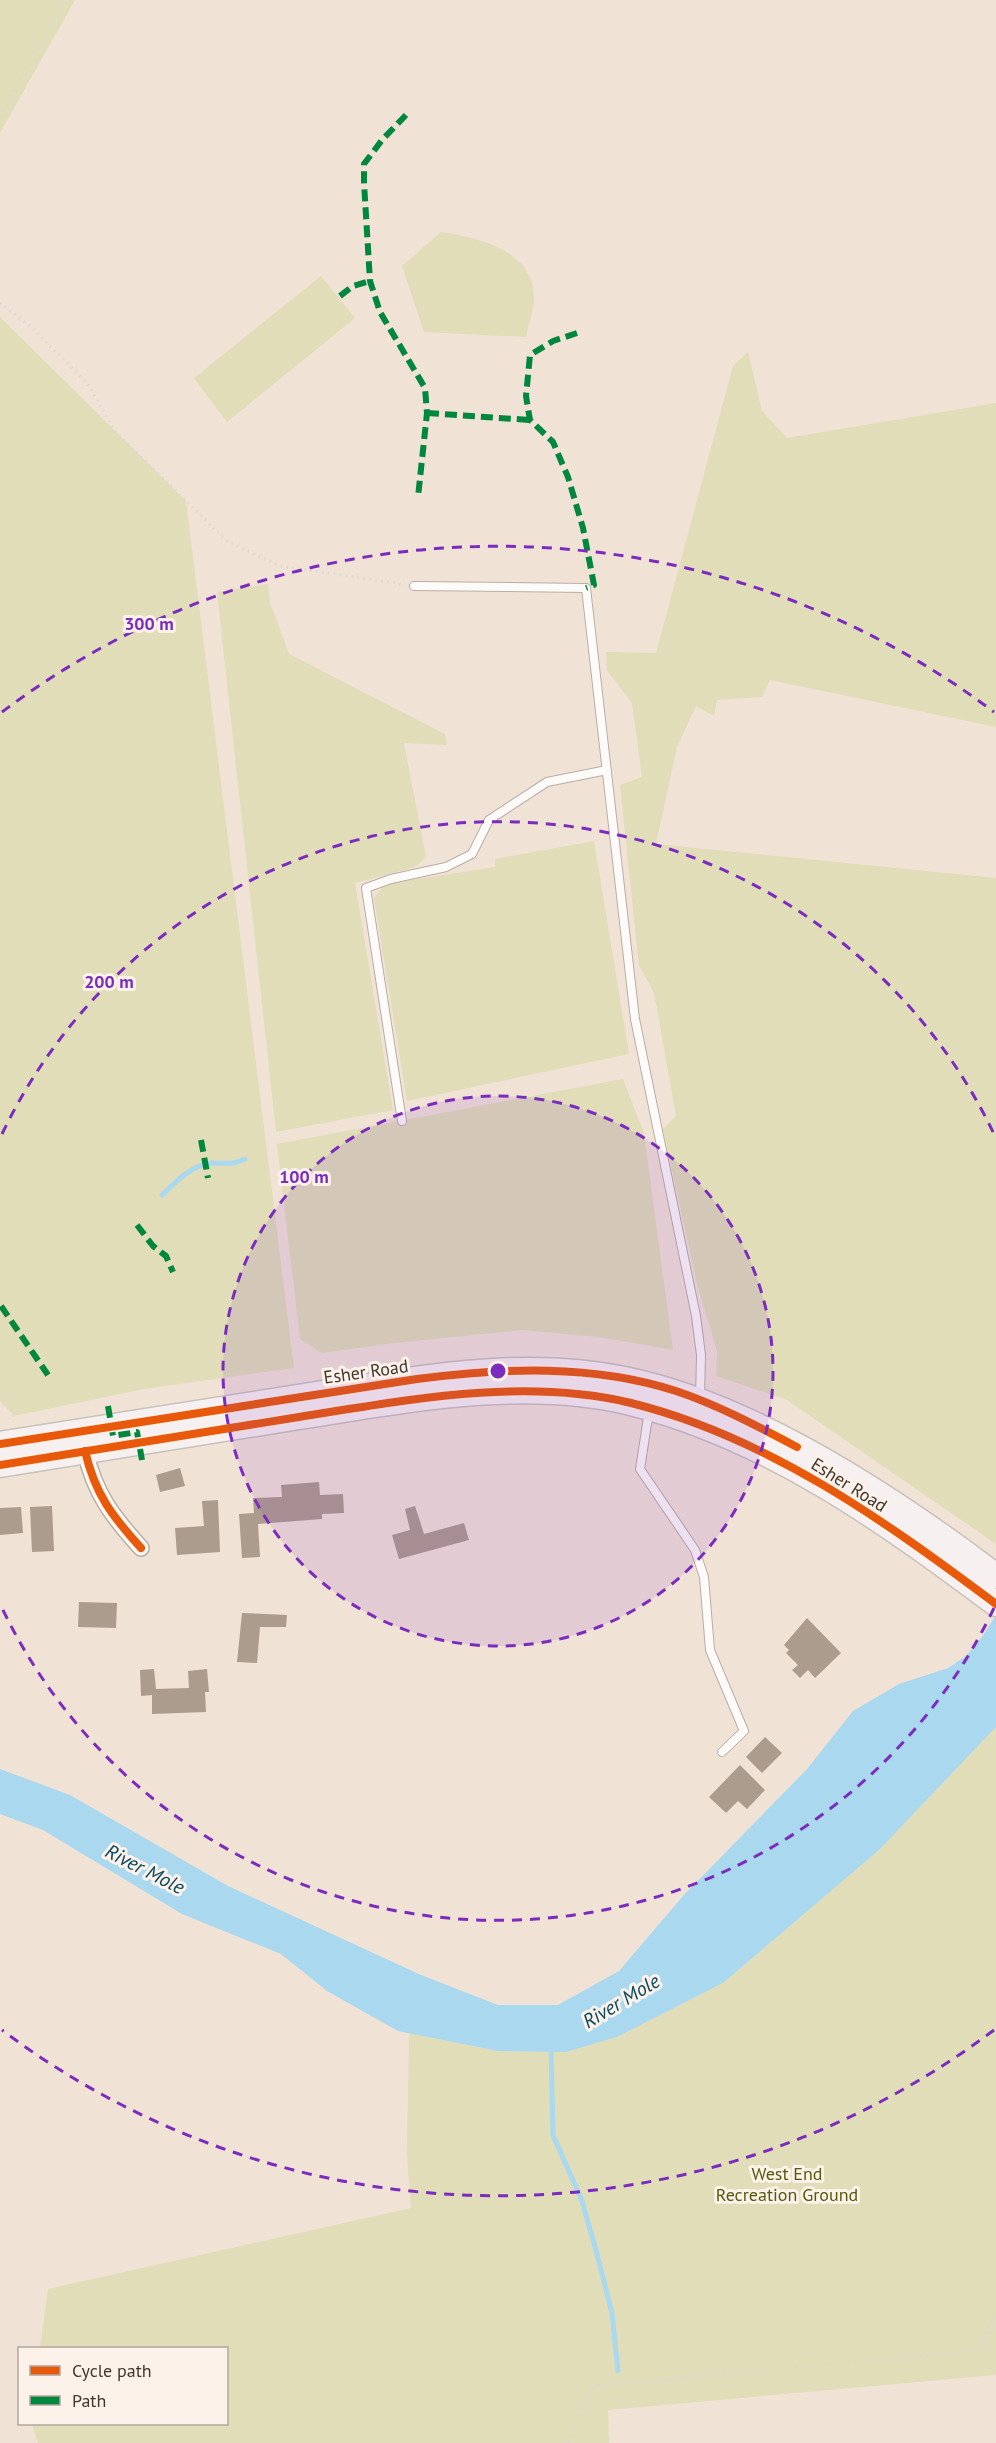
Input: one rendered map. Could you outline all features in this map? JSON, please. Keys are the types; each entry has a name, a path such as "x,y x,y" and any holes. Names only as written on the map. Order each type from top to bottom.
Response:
{"main road":[{"name":"Esher Road","path":"7,1434 495,1371 556,1370 602,1375 662,1387 700,1400 780,1438 861,1483 982,1574"},
{"name":"Esher Road","path":"0,1465 370,1406 476,1394 516,1392 573,1394 621,1401 715,1431 800,1472 982,1574"},
{"path":"982,1574 996,1604"}],"street":[{"path":"85,1451 91,1474 103,1501 141,1548"}],"lane":[{"path":"414,586 586,588 635,1019 696,1316 701,1355 700,1400"},
{"path":"402,1121 366,888 391,879 446,867 472,854 489,820 547,782 607,770"},
{"path":"650,1409 640,1468 695,1550 704,1577 710,1650 744,1731 722,1752"}],"path":[{"path":"0,117 65,0"},
{"path":"0,303 31,327 87,383 115,431 227,541 280,566 414,586"},
{"path":"0,1382 11,1405 7,1434"},
{"path":"977,2351 996,2314"},
{"path":"569,2443 594,2386 977,2351 996,2324"}],"green space":[{"path":"0,0 75,0 0,133"},
{"path":"441,232 486,242 501,249 524,267 531,280 534,296 526,337 424,332 402,266"},
{"path":"321,276 355,318 227,422 194,378"},
{"path":"0,317 186,501 294,1368 144,1389 14,1416 0,1401"},
{"path":"748,352 762,411 787,438 996,403 996,727 770,680 762,697 717,700 714,716 696,706 677,747 656,844 996,878 996,1544 787,1400 716,1376 717,1351 698,1288 663,1129 676,1116 654,992 639,966 620,785 642,777 632,703 607,670 606,652 656,653 733,366"},
{"path":"268,584 270,603 289,654 445,734 447,745 404,743 426,857 415,867 355,883 393,1110 276,1132 217,592"},
{"path":"594,841 629,1054 407,1101 374,898 385,884 495,867 495,859"},
{"path":"623,1079 644,1133 673,1350 599,1337 522,1330 322,1353 300,1339 277,1144"},
{"name":"West End Recreation Ground","path":"996,1727 996,2375 608,2410 609,2443 38,2443 32,2425 228,2425 228,2347 40,2347 48,2289 411,2208 407,2155 409,2033 498,2051 566,2052 617,2037 723,1983 879,1850"}],"water":[{"name":"River Mole","path":"996,1615 996,1727 879,1850 723,1983 617,2037 566,2052 498,2051 398,2031 327,1991 281,1954 182,1914 43,1830 0,1814 0,1769 70,1795 228,1886 421,1975 498,2005 558,2005 619,1971 683,1896 807,1769 853,1711 899,1684 948,1668 966,1656"}],"building":[{"path":"180,1468 185,1486 160,1492 156,1475"},
{"path":"319,1482 320,1495 343,1494 344,1513 322,1514 322,1519 258,1524 260,1557 242,1558 239,1514 254,1513 253,1498 282,1497 281,1485"},
{"path":"218,1500 220,1552 177,1555 175,1528 204,1526 202,1501"},
{"path":"52,1506 54,1551 32,1552 30,1507"},
{"path":"415,1506 424,1534 464,1523 469,1540 399,1559 392,1535 410,1530 405,1509"},
{"path":"21,1507 23,1533 0,1535 0,1508"},
{"path":"79,1602 117,1603 116,1628 78,1627"},
{"path":"242,1613 287,1615 286,1627 260,1627 257,1663 237,1662"},
{"path":"807,1618 841,1653 815,1678 808,1670 800,1678 792,1670 798,1665 786,1653 789,1650 784,1645"},
{"path":"154,1669 156,1689 189,1688 188,1671 207,1669 209,1692 205,1692 206,1712 152,1714 152,1695 141,1696 140,1670"},
{"path":"765,1737 782,1753 762,1773 746,1757"},
{"path":"740,1765 765,1790 747,1809 738,1801 726,1813 709,1797"}],"waterway":[{"path":"162,1195 185,1174 198,1167 213,1163 233,1163 245,1159"},
{"path":"551,2047 553,2135 582,2201 597,2254 612,2313 618,2371"}],"marked path":[{"path":"406,115 382,140 364,164 364,183 370,281 380,312 425,388 427,413 418,497"},
{"path":"340,296 353,286 370,281"},
{"path":"577,333 553,341 530,355 526,396 530,420 553,442 568,477 583,528 594,585 586,588"},
{"path":"427,413 530,420"},
{"path":"201,1140 208,1178"},
{"path":"137,1225 153,1246 166,1256 173,1272"},
{"path":"1,1306 48,1375"},
{"path":"108,1406 113,1436 137,1432 142,1460"}],"cycle path":[{"path":"0,1444 417,1379 482,1372 548,1371 612,1376 676,1391 723,1410 797,1447"},
{"path":"0,1465 423,1398 507,1392 590,1395 631,1403 681,1418 730,1437 777,1460 868,1513 996,1604"},
{"path":"85,1451 99,1492 121,1525 141,1548"}]}
